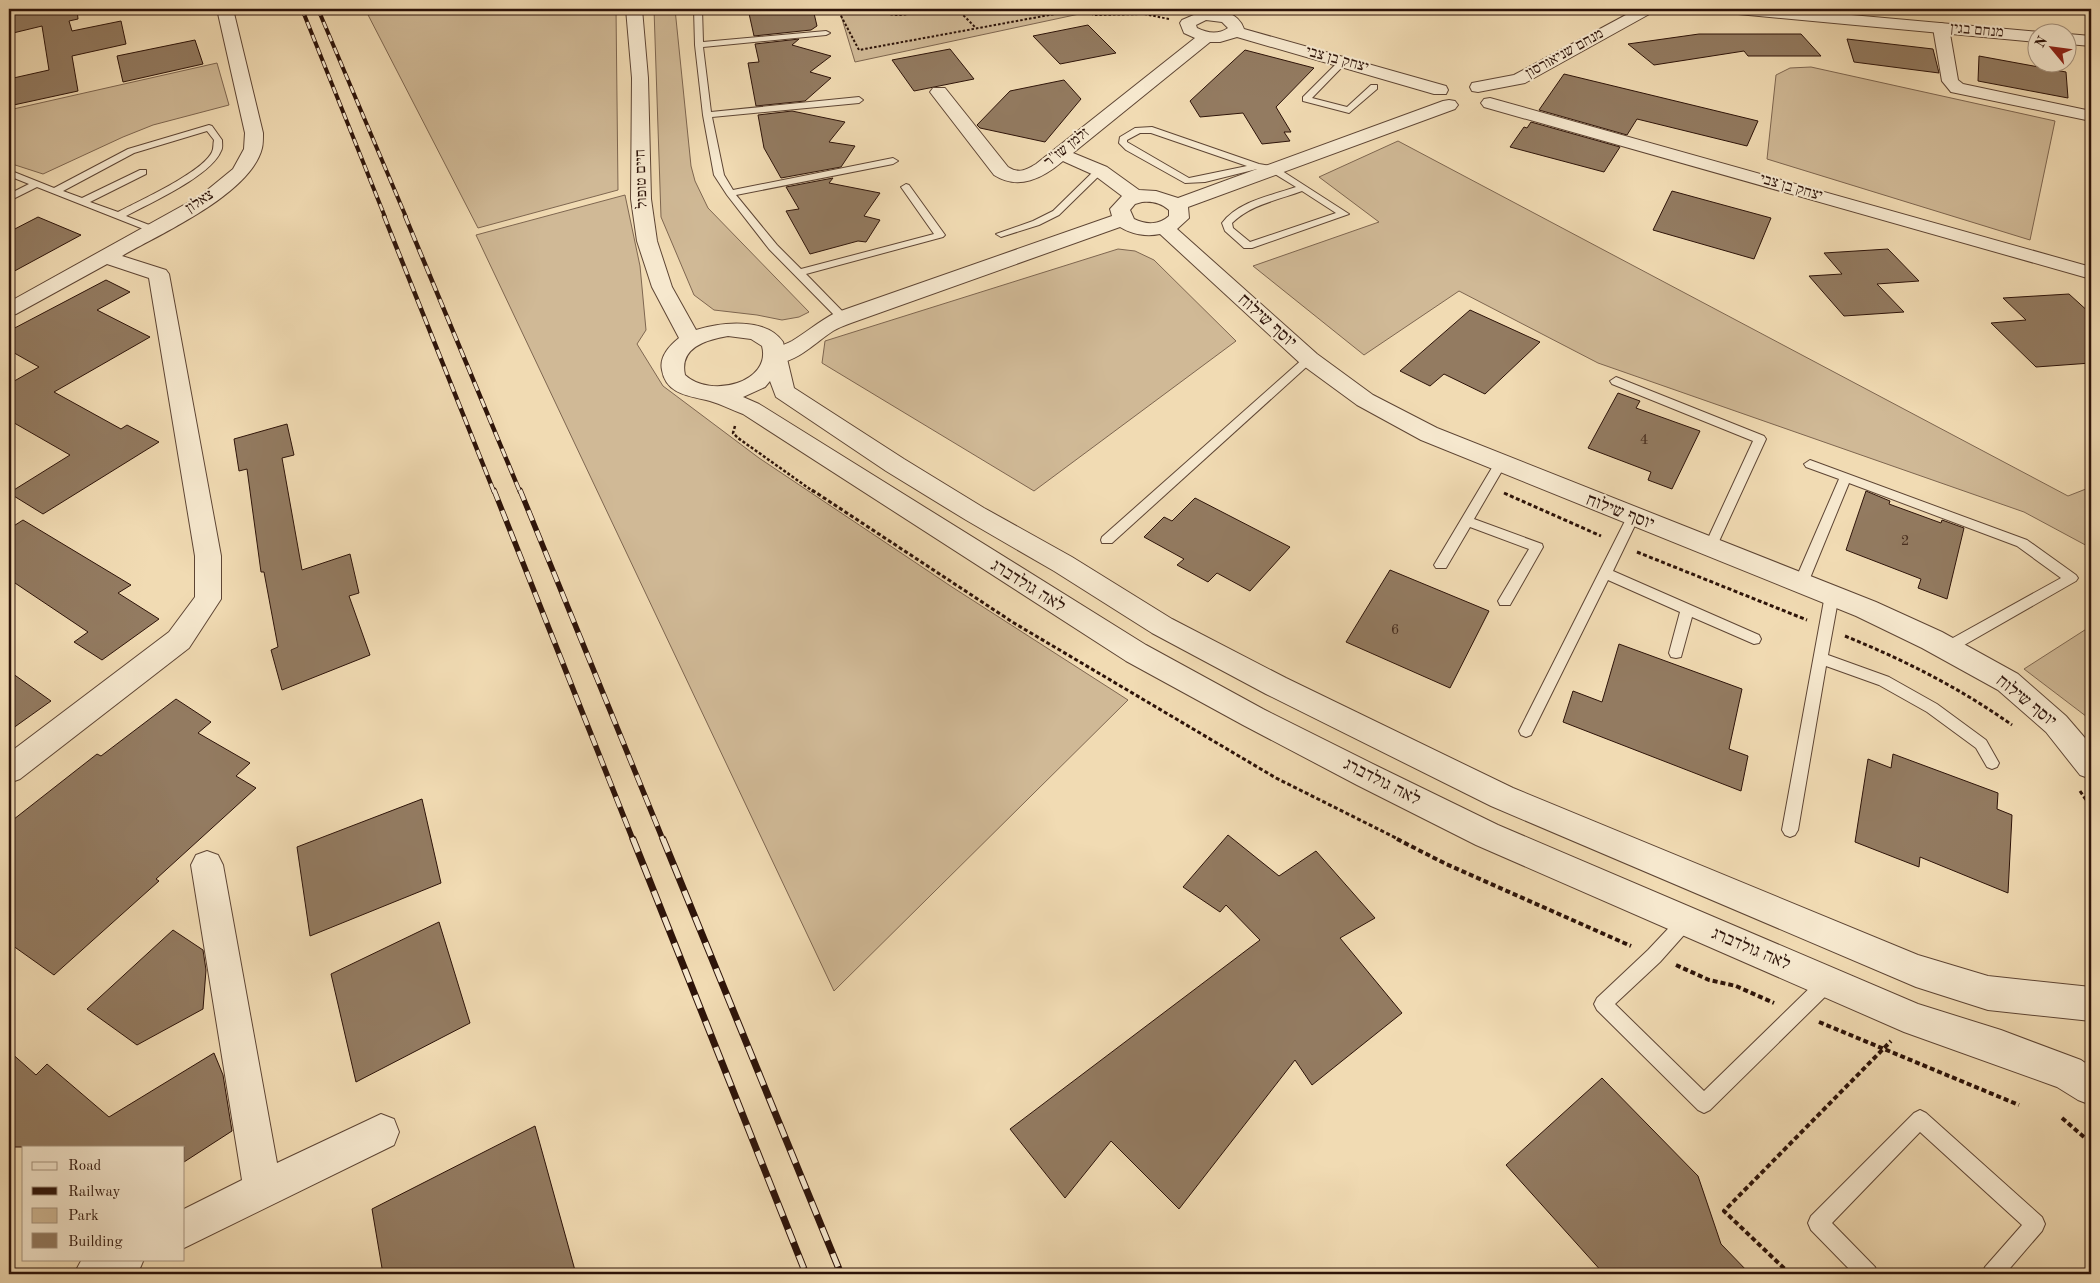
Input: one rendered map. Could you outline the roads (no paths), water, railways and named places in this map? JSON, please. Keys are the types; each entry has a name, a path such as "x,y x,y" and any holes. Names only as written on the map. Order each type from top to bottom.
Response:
{"street":[{"name":"צאלון","path":"9,310 207,200 240,172 253,149 254,132 225,9"},
{"name":"חיים טופול","path":"634,9 640,78 641,199 647,241 662,286 691,340"},
{"name":"מנחם שניאורסון","path":"1478,88 1519,79 1648,9"},
{"path":"1667,9 1682,9"},
{"name":"מנחם בגין","path":"1738,9 1817,13 1941,28 2028,35"},
{"path":"1195,16 1227,18 1236,25 1234,32 1223,36 1206,37 1190,30 1195,16"},
{"path":"1941,28 1950,81 1957,88 2091,116"},
{"name":"יצחק בן צבי","path":"1234,32 1343,62 1456,97 1478,88"},
{"name":"זלמן שז\"ר","path":"939,92 1001,171 1008,176 1021,178 1032,175 1060,155 1206,37"},
{"path":"2078,40 2091,41"},
{"path":"1177,205 1265,167 1456,97 1479,108 1490,103 1490,95 1478,88"},
{"name":"יצחק בן צבי","path":"1490,103 2091,272"},
{"path":"1060,155 1078,159 1100,170 1136,197"},
{"path":"1136,197 1159,197 1168,199 1177,205 1180,210 1180,218 1172,225 1164,228 1132,226 1123,220 1120,214 1121,207 1125,202 1136,197"},
{"path":"762,335 788,333 834,322 1123,220"},
{"name":"יוסף שילוח","path":"1164,228 1309,359 1365,400 1429,434 1866,609 1947,648 2008,682 2056,724 2091,766"},
{"path":"9,770 179,640 208,599 208,556 159,274 105,257"},
{"path":"776,358 801,345 834,322"},
{"path":"728,329 762,335 775,348 776,358 771,370 761,380 748,387 714,394 698,392 684,387 676,379 672,369 673,359 680,349 691,340 702,335 728,329"},
{"name":"לאה גולדברג","path":"776,358 784,392 902,470 1063,564 1162,626 1388,742 1502,797 1916,971 1988,993 2091,1004"},
{"name":"לאה גולדברג","path":"714,394 751,409 1128,648 1253,717 1487,834 1916,1020 2002,1048 2068,1073 2091,1087"},
{"path":"207,866 263,1190"},
{"path":"185,1229 381,1132"},
{"path":"94,1274 122,1260"}],"lane":[{"path":"698,9 699,44 707,115 719,175 730,193 774,247 799,273 834,322"},
{"path":"699,44 826,33"},
{"path":"1343,62 1306,99 1349,110 1374,87"},
{"path":"707,115 859,100"},
{"path":"55,191 131,151 209,128 218,140 217,152 205,165 182,181 118,216"},
{"path":"1265,167 1200,180 1186,180 1129,148 1123,143 1123,139 1138,130 1152,130 1265,167 1303,188 1344,214 1248,246 1228,230 1226,223 1240,210 1303,188"},
{"path":"730,193 893,161"},
{"path":"1001,234 1036,223 1056,213 1100,170"},
{"path":"82,202 143,172"},
{"path":"9,173 154,230"},
{"path":"9,198 37,184"},
{"path":"799,273 940,236 906,187"},
{"path":"1107,540 1309,359"},
{"path":"1616,381 1760,439 1710,547"},
{"path":"1441,565 1500,464"},
{"path":"1810,464 2022,543 2071,578 1947,648"},
{"path":"1802,583 1846,477"},
{"path":"1526,731 1633,517"},
{"path":"1467,521 1537,546 1505,600"},
{"path":"1605,573 1754,639"},
{"path":"1790,830 1832,595"},
{"path":"1676,653 1688,609"},
{"path":"1821,658 1884,681 1932,708 1981,744 1992,763"},
{"path":"1686,921 1604,1004 1704,1104 1828,982"},
{"path":"1868,1274 1818,1223 1920,1119 2035,1224 1992,1274"}],"railway":[{"path":"302,9 385,217"},
{"path":"318,9 406,217"},
{"path":"384,216 494,492"},
{"path":"405,216 520,492"},
{"path":"494,490 633,840"},
{"path":"520,490 663,840"},
{"path":"633,839 806,1274"},
{"path":"663,839 841,1274"}]}
